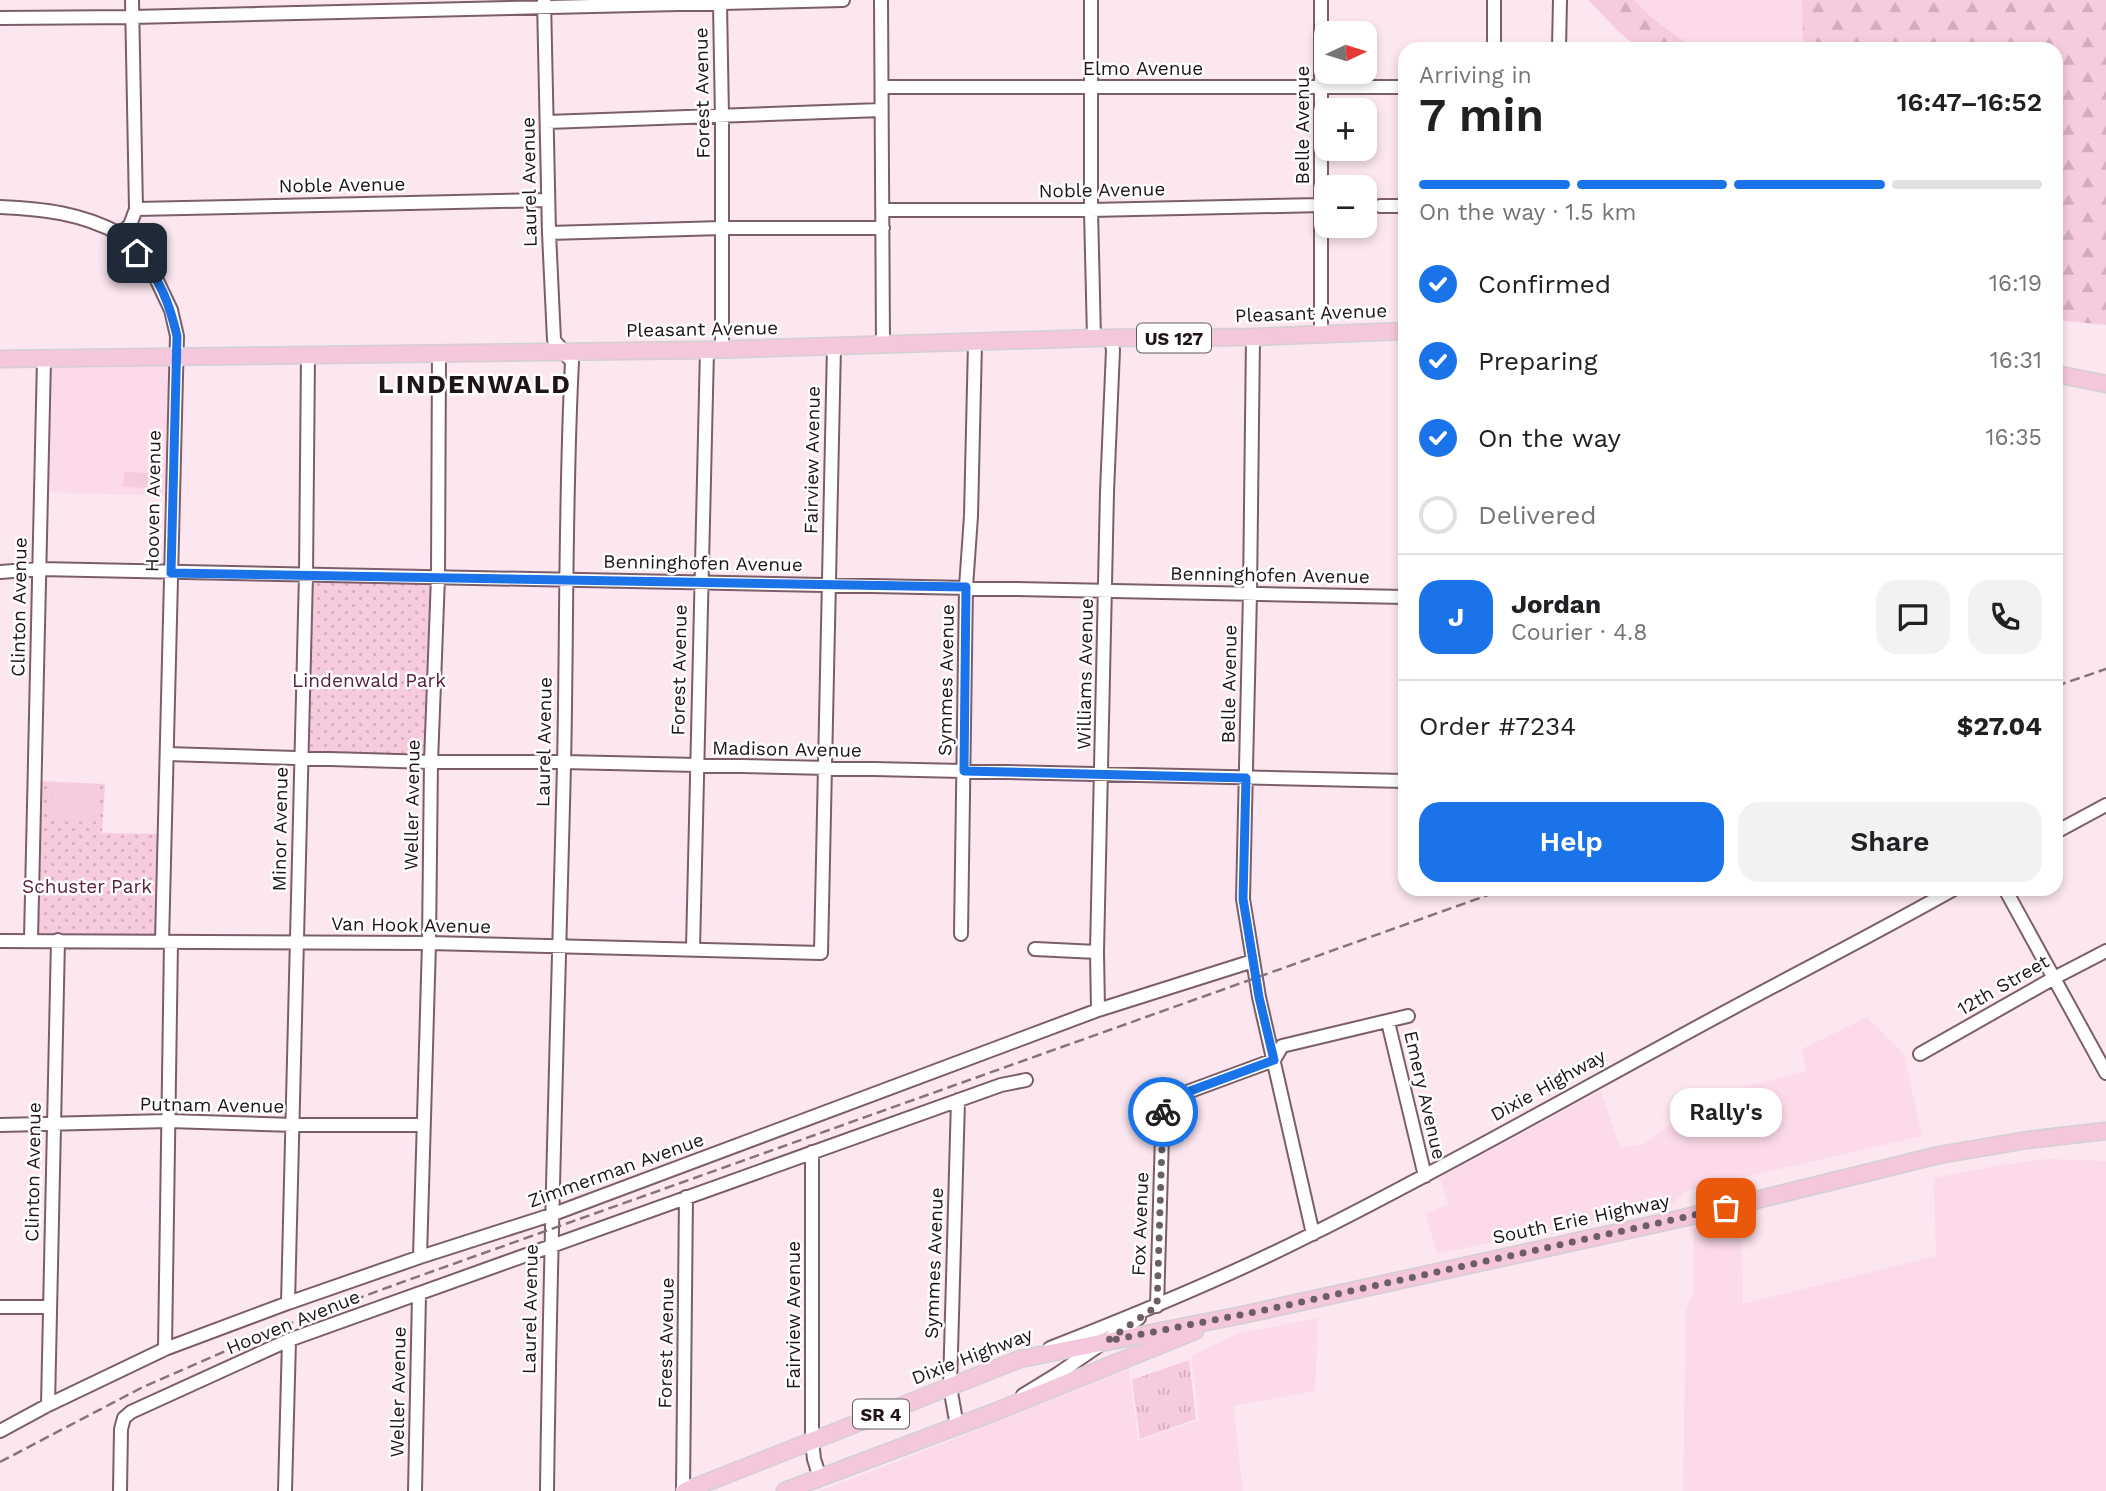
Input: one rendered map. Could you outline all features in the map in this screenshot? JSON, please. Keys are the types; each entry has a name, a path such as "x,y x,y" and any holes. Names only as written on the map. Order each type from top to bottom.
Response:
{"main road":[{"name":"Pleasant Avenue","path":"0,359 714,350 1398,331"},
{"path":"2063,375 2106,384"},
{"name":"South Erie Highway","path":"1020,1359 1229,1318 1693,1216 1939,1155 2027,1140 2106,1131"},
{"name":"South Erie Highway","path":"992,1413 1229,1318"},
{"name":"Dixie Highway","path":"684,1491 1020,1359"},
{"name":"Dixie Highway","path":"785,1491 992,1413"}],"street":[{"path":"0,207 63,212 102,224 120,234 130,225 136,209 132,0"},
{"path":"0,18 132,18 545,4 720,4 843,0"},
{"path":"881,0 883,344"},
{"path":"1091,0 1094,338"},
{"name":"Belle Avenue","path":"1321,0 1321,175"},
{"path":"1494,0 1494,42"},
{"path":"1559,42 1560,0"},
{"name":"Laurel Avenue","path":"545,4 548,200 554,340 572,362 550,1246 547,1491"},
{"name":"Forest Avenue","path":"693,949 700,582 722,228 720,4"},
{"name":"Elmo Avenue","path":"882,87 1398,87"},
{"path":"547,122 881,110"},
{"name":"Noble Avenue","path":"136,209 548,200"},
{"name":"Noble Avenue","path":"883,210 1091,210 1314,205"},
{"path":"1380,206 1398,205"},
{"path":"549,233 722,228 883,228"},
{"name":"Hooven Avenue","path":"120,234 153,272 171,310 177,336 167,754 169,1121 165,1349"},
{"name":"Belle Avenue","path":"1321,333 1322,238"},
{"name":"Belle Avenue","path":"1253,337 1243,899 1253,961 1313,1234"},
{"name":"Williams Avenue","path":"1098,1010 1107,492 1113,350 1111,339"},
{"name":"Symmes Avenue","path":"961,934 966,587 971,516 975,343"},
{"name":"Fairview Avenue","path":"821,953 834,346"},
{"name":"Weller Avenue","path":"420,1257 431,762 438,577 439,353"},
{"name":"Minor Avenue","path":"288,1303 306,574 307,355"},
{"name":"Clinton Avenue","path":"31,939 44,359"},
{"name":"Benninghofen Avenue","path":"0,572 40,569 1398,597"},
{"name":"Madison Avenue","path":"167,754 431,762 564,762 1398,781"},
{"path":"2063,828 2106,805"},
{"name":"Dixie Highway","path":"1020,1359 1157,1306 1313,1234 1941,896"},
{"path":"2009,896 2106,1073"},
{"name":"Van Hook Avenue","path":"0,941 31,939 429,943 821,953"},
{"name":"Clinton Avenue","path":"48,1405 58,940"},
{"path":"1035,949 1097,952"},
{"name":"12th Street","path":"1920,1054 2106,951"},
{"name":"Zimmerman Avenue","path":"0,1431 165,1349 420,1257 551,1215 1098,1010 1253,961"},
{"path":"1274,1060 1282,1046 1408,1016"},
{"name":"Emery Avenue","path":"1388,1022 1425,1176"},
{"name":"Fox Avenue","path":"1157,1306 1163,1101 1274,1060"},
{"path":"550,1246 958,1100 1002,1085 1027,1080"},
{"name":"Symmes Avenue","path":"957,1426 950,1387 958,1100"},
{"name":"Putnam Avenue","path":"0,1125 169,1121 423,1125"},
{"name":"Fairview Avenue","path":"812,1152 812,1441 820,1478"},
{"name":"Forest Avenue","path":"684,1491 686,1196"},
{"name":"Hooven Avenue","path":"120,1491 121,1429 124,1418 131,1412 289,1340 550,1246"},
{"name":"Weller Avenue","path":"415,1491 419,1294"},
{"name":"Dixie Highway","path":"992,1413 1059,1373 1157,1306"},
{"path":"0,1307 50,1307"},
{"path":"285,1491 289,1340"}],"shaded area":[{"path":"1634,0 1802,0 1803,42 1685,42 1651,17"},
{"path":"177,358 173,496 41,492 44,359"},
{"path":"1867,1017 1904,1055 1922,1136 1688,1190 1673,1203 1437,1254 1425,1213 1449,1205 1440,1178 1601,1091 1620,1148 1644,1144 1711,1096 1806,1071 1802,1049"},
{"path":"2047,1159 2106,1161 2106,1491 1683,1491 1686,1308 1693,1295 1694,1229 1741,1217 1743,1304 1936,1256 1934,1178"},
{"path":"1318,1318 1315,1391 1233,1406 1243,1491 820,1491 1129,1368 1138,1440 1199,1420 1191,1356 1237,1334"}],"green space":[{"path":"1588,0 1634,0 1651,17 1685,42 1631,42"},
{"path":"1802,0 2106,0 2106,325 2063,321 2063,42 1803,42"},
{"path":"124,472 152,473 152,488 123,487"},
{"name":"Lindenwald Park","path":"306,574 438,577 431,762 301,758"},
{"name":"Schuster Park","path":"35,781 105,784 102,833 165,834 162,942 31,939"},
{"path":"52,785 97,787 95,822 50,821"},
{"path":"1189,1360 1196,1419 1140,1439 1132,1380"}],"railway":[{"path":"2063,684 2106,669"},
{"path":"0,1462 141,1388 283,1326 1485,896"}],"way so far":[{"path":"1163,1112 1157,1306 1107,1341 1229,1318 1726,1208"}],"place":[{"name":"Rally's","path":"1726,1208"}],"district":[{"name":"LINDENWALD","path":"475,384"}],"route":[{"path":"137,253 153,272 171,310 177,336 171,573 966,587 964,771 1246,778 1243,899 1259,997 1274,1060 1163,1101 1163,1112"}]}
